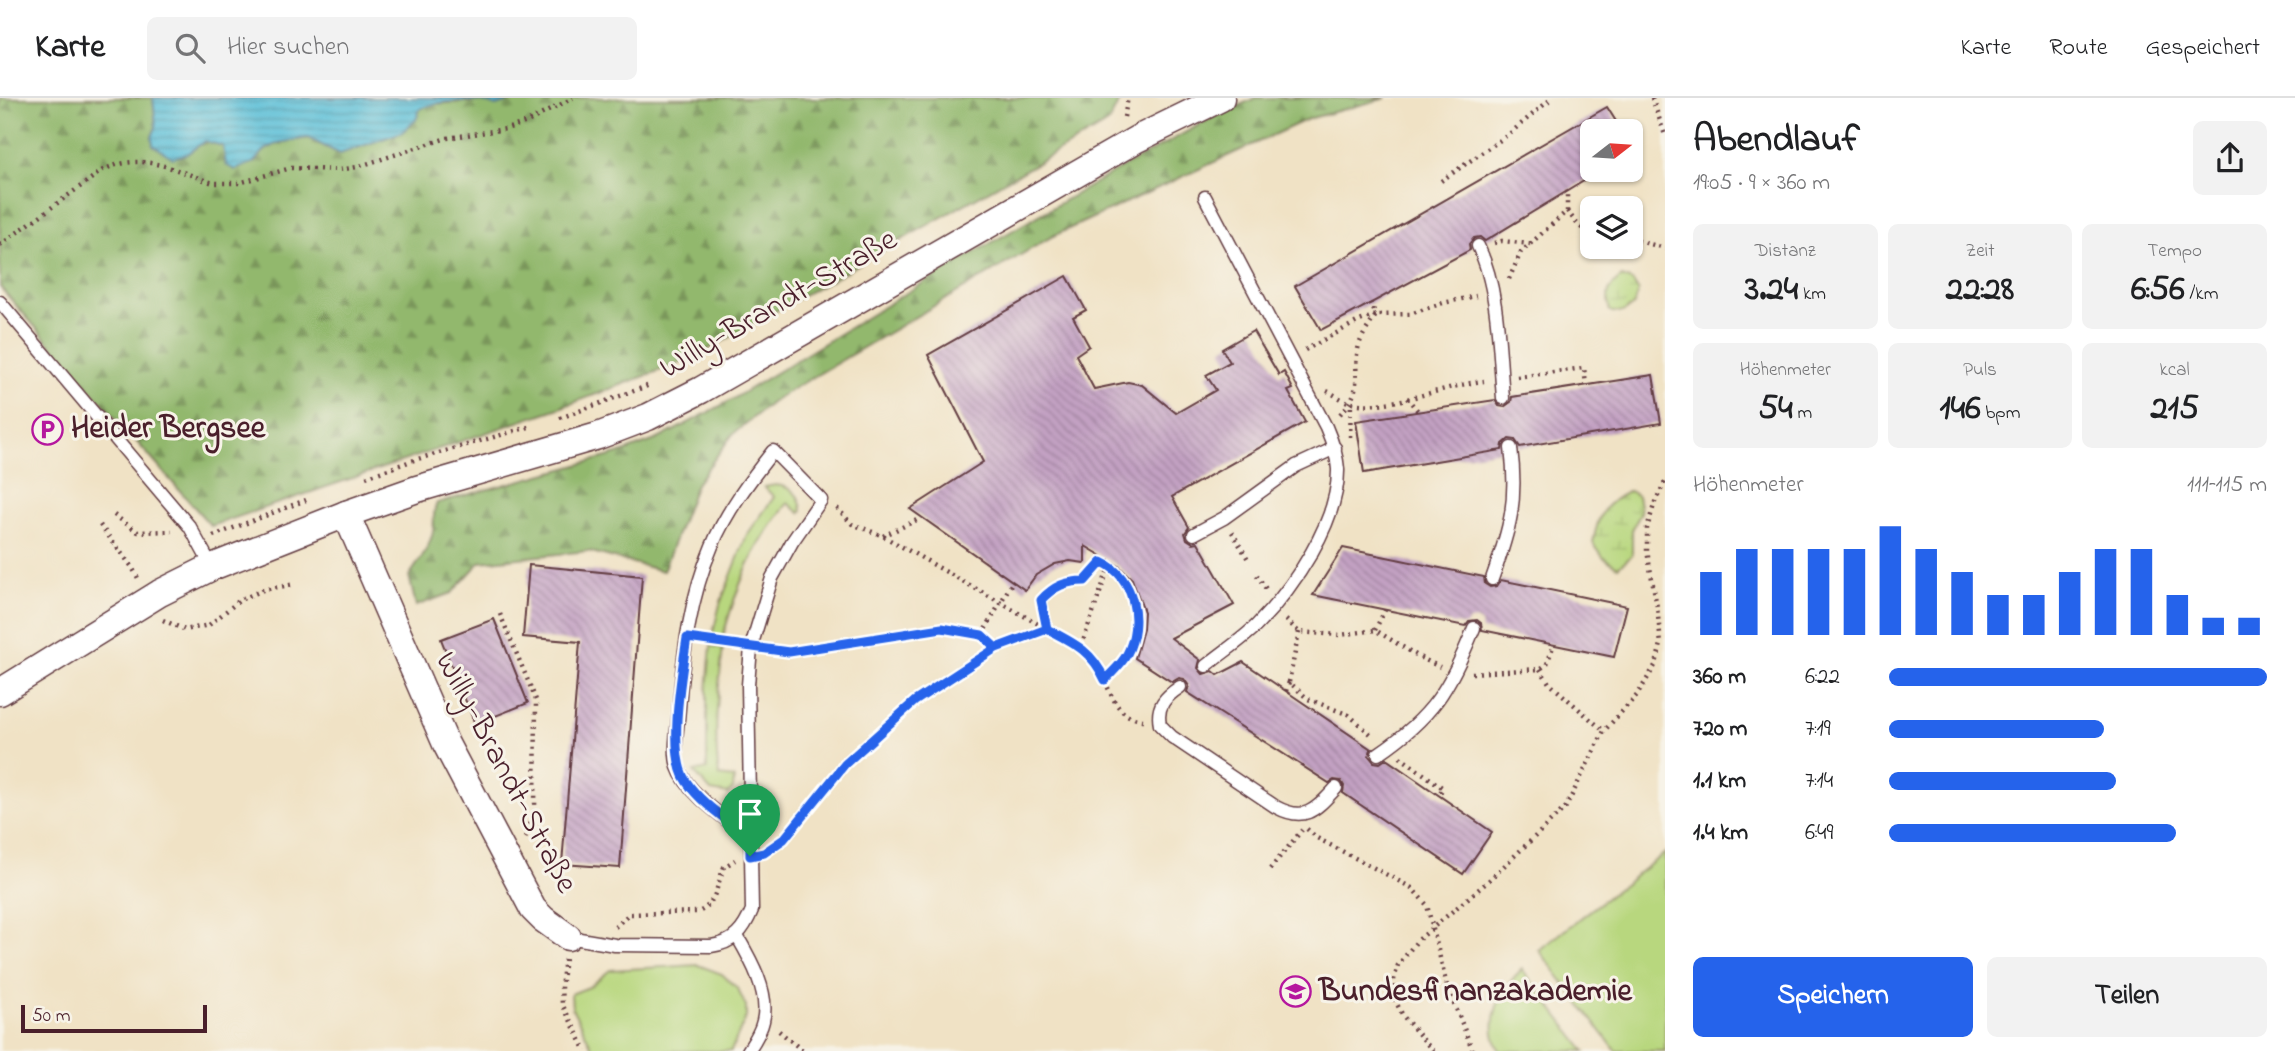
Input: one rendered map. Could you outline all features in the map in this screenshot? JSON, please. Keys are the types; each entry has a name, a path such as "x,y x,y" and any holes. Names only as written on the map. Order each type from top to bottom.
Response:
{"street":[{"name":"Willy-Brandt-Straße","path":"0,692 150,599 212,567 346,513 417,489 597,436 648,417 701,390 1137,139 1221,98"},
{"name":"Willy-Brandt-Straße","path":"346,513 446,744 507,861 533,909 542,919 568,937"}],"lane":[{"path":"1205,197 1326,428 1335,448 1338,468 1335,496 1318,541 1297,575 1257,624 1206,666"},
{"path":"1479,248 1493,293 1503,398"},
{"path":"0,302 190,527 212,567"},
{"path":"1194,534 1224,518 1296,466 1335,448"},
{"path":"1492,579 1505,543 1514,500 1511,448"},
{"path":"568,937 615,945 711,946 725,945 746,925 752,910 748,685 751,647 772,578 821,500 773,451 748,484 712,545 691,611 681,677 676,754 678,767 698,795 750,838"},
{"path":"1383,751 1407,734 1430,710 1457,672 1474,628"},
{"path":"1180,687 1167,695 1159,706 1160,725 1172,737 1288,813 1306,814 1315,809 1336,788"},
{"path":"737,936 748,955 765,999 763,1021 748,1051"}],"path":[{"path":"0,245 103,170 119,162 148,161 213,183 224,184 239,183 291,168 339,170 358,167 447,138 517,126 546,115 573,98"},
{"path":"1128,98 1124,121 1135,116"},
{"path":"1441,181 1509,134 1552,98"},
{"path":"1652,98 1665,135"},
{"path":"1567,190 1567,211 1580,227"},
{"path":"1290,358 1357,321 1376,316 1410,314 1503,289 1521,252 1567,211"},
{"path":"1479,248 1502,241 1531,244"},
{"path":"1643,242 1665,248"},
{"path":"1370,302 1376,316"},
{"path":"1326,428 1352,403 1357,382 1358,346 1376,316"},
{"path":"1502,380 1584,368 1586,386"},
{"path":"1301,378 1352,403 1377,403 1408,398 1464,383"},
{"path":"547,422 657,382"},
{"path":"1408,398 1418,411"},
{"path":"360,480 411,461 535,425"},
{"path":"1433,1051 1403,1016 1394,998 1394,980 1398,965 1417,941 1485,884 1566,807 1604,731 1638,694 1656,664 1661,644 1647,551 1647,528 1665,482"},
{"path":"200,543 226,530 310,498"},
{"path":"821,500 837,508 852,524 883,536 1081,647 1098,664 1115,704 1123,713 1134,719 1158,718"},
{"path":"114,515 138,532 163,533 190,527"},
{"path":"883,536 919,519"},
{"path":"100,525 132,567 163,620 185,630 209,625 240,600 263,590 295,584"},
{"path":"1231,530 1248,559"},
{"path":"1047,629 1041,600 1051,589 1073,581 1085,581 1102,562 1110,563 1129,589 1136,613 1126,656 1105,680"},
{"path":"1081,647 1110,563"},
{"path":"982,635 1013,581"},
{"path":"1275,603 1282,617 1299,632 1340,635 1376,630 1421,658"},
{"path":"1376,630 1385,610"},
{"path":"500,614 536,700 535,812 525,838 507,861"},
{"path":"687,638 789,652 942,628 982,635 996,648"},
{"path":"609,930 628,914 698,912 705,909 712,902 724,867 728,863 764,853 784,839 845,764 915,701 996,648 1047,629"},
{"path":"1286,691 1299,632"},
{"path":"1457,672 1540,669 1547,664 1554,644"},
{"path":"1540,669 1549,683 1604,731"},
{"path":"1289,682 1308,699 1349,715 1383,751 1443,788 1438,796"},
{"path":"1270,869 1305,826 1317,838 1412,888 1427,905 1447,986 1473,1051"},
{"path":"568,937 561,987 562,1004 586,1051"},
{"path":"763,1021 803,1051"},
{"path":"793,1051 795,1043"}],"green space":[{"path":"0,98 153,98 156,127 152,137 188,153 205,141 223,146 226,165 253,163 265,150 278,143 308,138 340,154 402,132 420,109 429,104 485,101 506,103 511,98 1121,98 1108,123 693,358 562,407 211,526 0,287"},
{"path":"1255,98 1386,98 1308,119 1053,236 776,399 733,434 696,484 663,571 588,551 480,562 452,593 416,606 409,576 429,543 437,503 618,454 658,439 728,402 939,273 1114,172 1208,120"},
{"path":"1622,277 1632,281 1638,291 1634,305 1623,312 1610,312 1609,292 1613,284"},
{"path":"776,485 795,493 800,500 802,511 800,513 788,503 775,520 747,568 722,640 712,637 720,604 747,535 774,497 764,487"},
{"path":"1630,491 1638,496 1641,512 1632,530 1632,555 1618,567 1603,557 1593,543 1603,511 1614,500"},
{"path":"711,646 723,648 716,744 719,776 734,778 733,789 728,794 711,791 694,772 707,769 707,690"},
{"path":"1665,853 1665,1051 1616,1051 1539,950"},
{"path":"698,965 722,974 737,988 746,1006 746,1017 731,1051 594,1051 572,1008 571,994 589,987 610,970"},
{"path":"1522,969 1585,1051 1500,1051 1495,1040 1494,1018 1501,997"}],"water":[{"path":"153,98 511,98 496,106 469,101 427,106 420,109 416,120 402,132 340,154 308,138 278,143 265,150 253,163 235,170 226,165 223,146 205,141 188,153 173,158 153,145 152,137 156,127"}],"building":[{"path":"1607,107 1614,119 1586,119"},
{"path":"1580,122 1580,182 1582,182 1485,241 1480,237 1474,238 1469,244 1470,250 1321,330 1295,286"},
{"path":"1067,276 1086,310 1073,317 1089,346 1076,355 1094,389 1128,382 1142,385 1176,413 1216,390 1206,375 1230,362 1222,349 1253,331 1279,375 1284,372 1293,389 1288,391 1305,422 1172,497 1189,527 1185,533 1187,539 1193,543 1198,542 1234,605 1171,638 1200,660 1198,668 1203,674 1213,671 1218,675 1243,662 1371,749 1369,756 1374,762 1380,763 1386,759 1492,832 1463,874 1343,793 1344,786 1341,781 1334,780 1329,783 1187,692 1189,686 1184,679 1179,678 1172,682 1135,658 1143,629 1144,612 1132,579 1119,566 1085,546 1085,563 1070,561 1055,564 1036,575 1025,590 910,509 983,462 928,355"},
{"path":"1653,375 1661,423 1520,447 1515,440 1509,439 1503,444 1502,450 1364,473 1356,421 1495,400 1499,406 1504,407 1511,402 1512,397"},
{"path":"1343,548 1484,577 1485,584 1490,587 1497,586 1501,580 1627,606 1614,657 1482,630 1481,623 1477,620 1469,621 1465,626 1313,595"},
{"path":"529,565 642,576 620,868 562,864 580,642 523,637"},
{"path":"494,619 528,703 475,724 441,639"}],"place":[{"name":"Heider Bergsee","path":"48,429"},
{"name":"Bundesfinanzakademie","path":"1296,992"}],"route":[{"path":"750,856 750,838 698,795 678,767 676,754 681,677 687,638 789,652 942,628 982,635 996,648 1047,629 1081,647 1098,664 1105,680 1126,656 1133,635 1136,613 1129,589 1120,575 1102,562 1085,581 1073,581 1051,589 1041,600 1047,629 996,648 915,701 845,764 784,839 764,853 750,856"}]}
